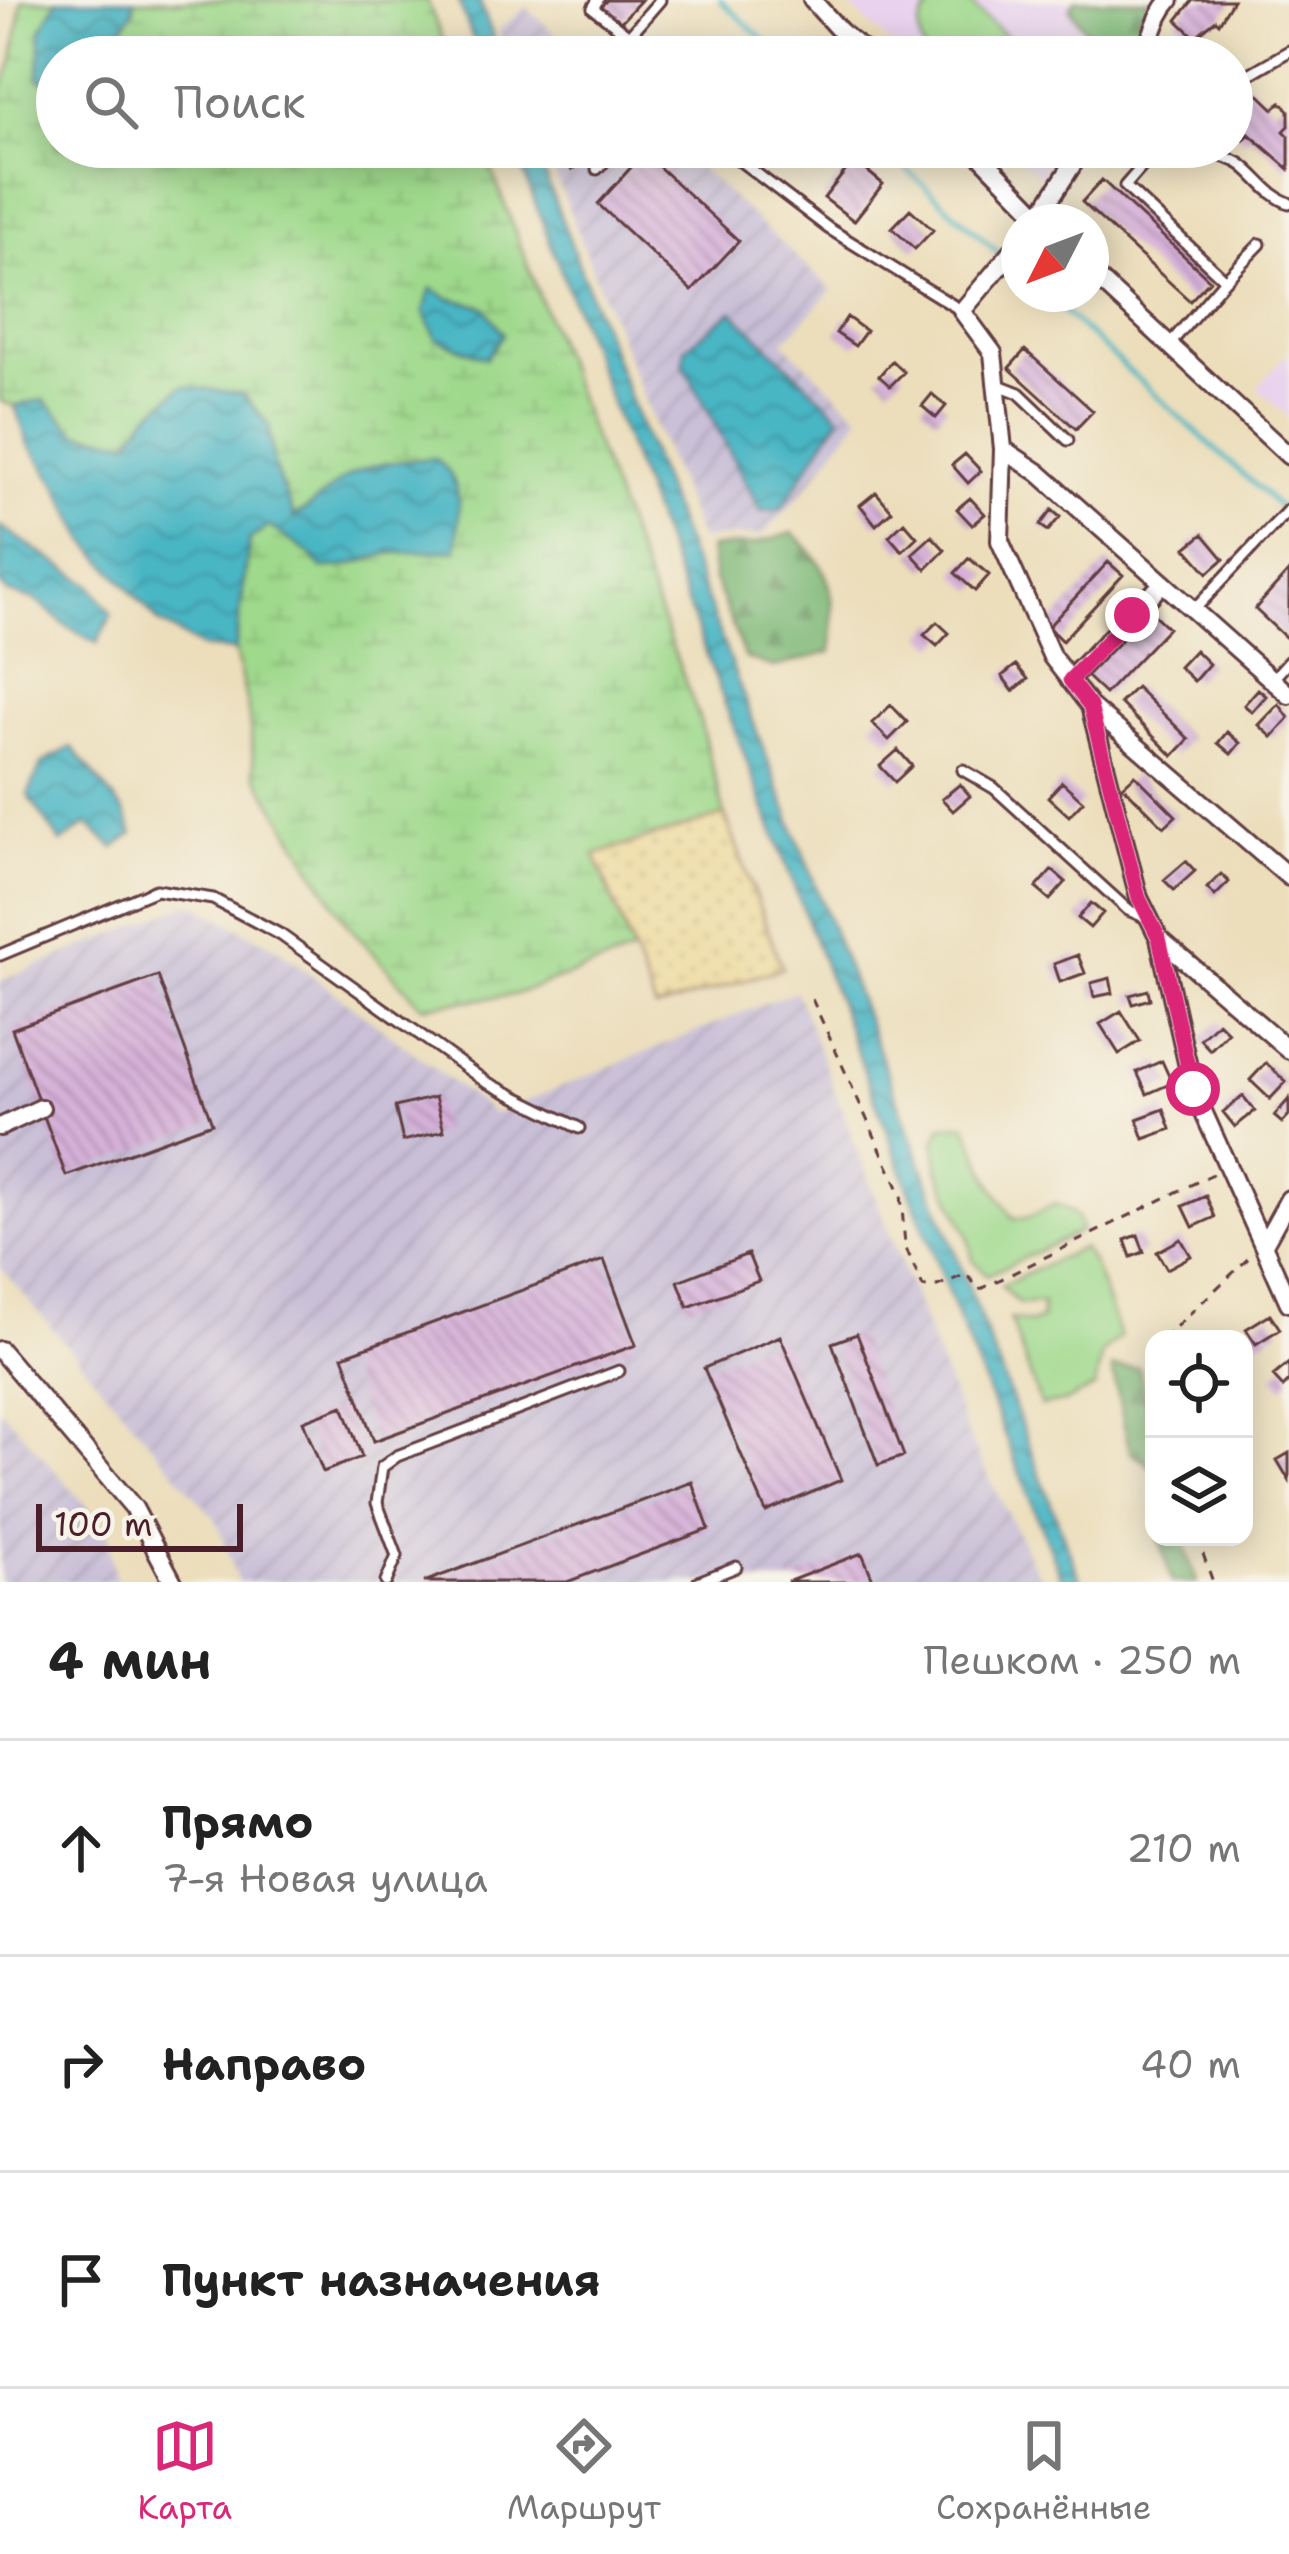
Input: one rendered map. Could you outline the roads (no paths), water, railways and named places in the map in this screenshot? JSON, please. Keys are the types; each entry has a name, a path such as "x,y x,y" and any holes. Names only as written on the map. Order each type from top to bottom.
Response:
{"street":[{"path":"812,0 846,36"},
{"path":"1152,36 1155,16 1170,0"},
{"path":"992,168 1025,204"},
{"path":"1050,204 1071,168"},
{"path":"1001,267 962,311 993,353 1003,449 1000,541 1052,657 1090,706 1289,877"},
{"path":"1109,290 1289,456"},
{"path":"1003,449 1039,473 1289,695"},
{"path":"1070,680 1163,583"},
{"path":"1090,706 1127,856 1159,938 1193,1089 1289,1303"},
{"path":"1159,938 1289,1050"},
{"path":"0,1127 41,1108"},
{"path":"1250,1211 1286,1209"},
{"path":"1264,1244 1286,1209"},
{"path":"0,1350 134,1508 172,1582"}],"lane":[{"path":"598,0 592,8 629,36 661,0"},
{"path":"1253,72 1289,52"},
{"path":"749,168 828,228 962,311"},
{"path":"1141,168 1125,186 1226,280"},
{"path":"1245,168 1278,199 1289,203"},
{"path":"1167,346 1261,244"},
{"path":"996,384 1019,393 1068,440"},
{"path":"1194,610 1289,509"},
{"path":"1272,680 1289,661"},
{"path":"963,770 994,788 1128,910 1149,918"},
{"path":"0,956 156,890 213,899 281,935 486,1082 579,1129"},
{"path":"386,1582 397,1556 377,1503 382,1467 397,1456 619,1371"},
{"path":"698,1582 736,1568"}],"water":[{"path":"57,0 134,0 117,36 41,36"},
{"path":"458,0 479,0 493,36 472,36"},
{"path":"522,168 542,168 1081,1582 1063,1582 953,1305"},
{"path":"431,288 448,298 485,307 503,334 486,358 437,339 424,312"},
{"path":"732,311 840,416 781,509 761,511 684,365 685,348"},
{"path":"183,386 242,394 269,425 274,467 294,517 358,471 434,458 456,488 456,550 390,553 322,568 309,553 269,526 249,540 235,651 202,648 159,622 86,541 56,483 28,443 15,406 44,400 77,433 129,441 150,413"},
{"path":"0,526 91,585 112,614 97,643 65,625 36,600 8,593 0,585"},
{"path":"72,747 125,813 133,834 114,848 87,824 61,843 28,795 42,763"}],"waterway":[{"path":"720,0 760,36"},
{"path":"905,168 1001,255"},
{"path":"1064,312 1289,516"}]}
